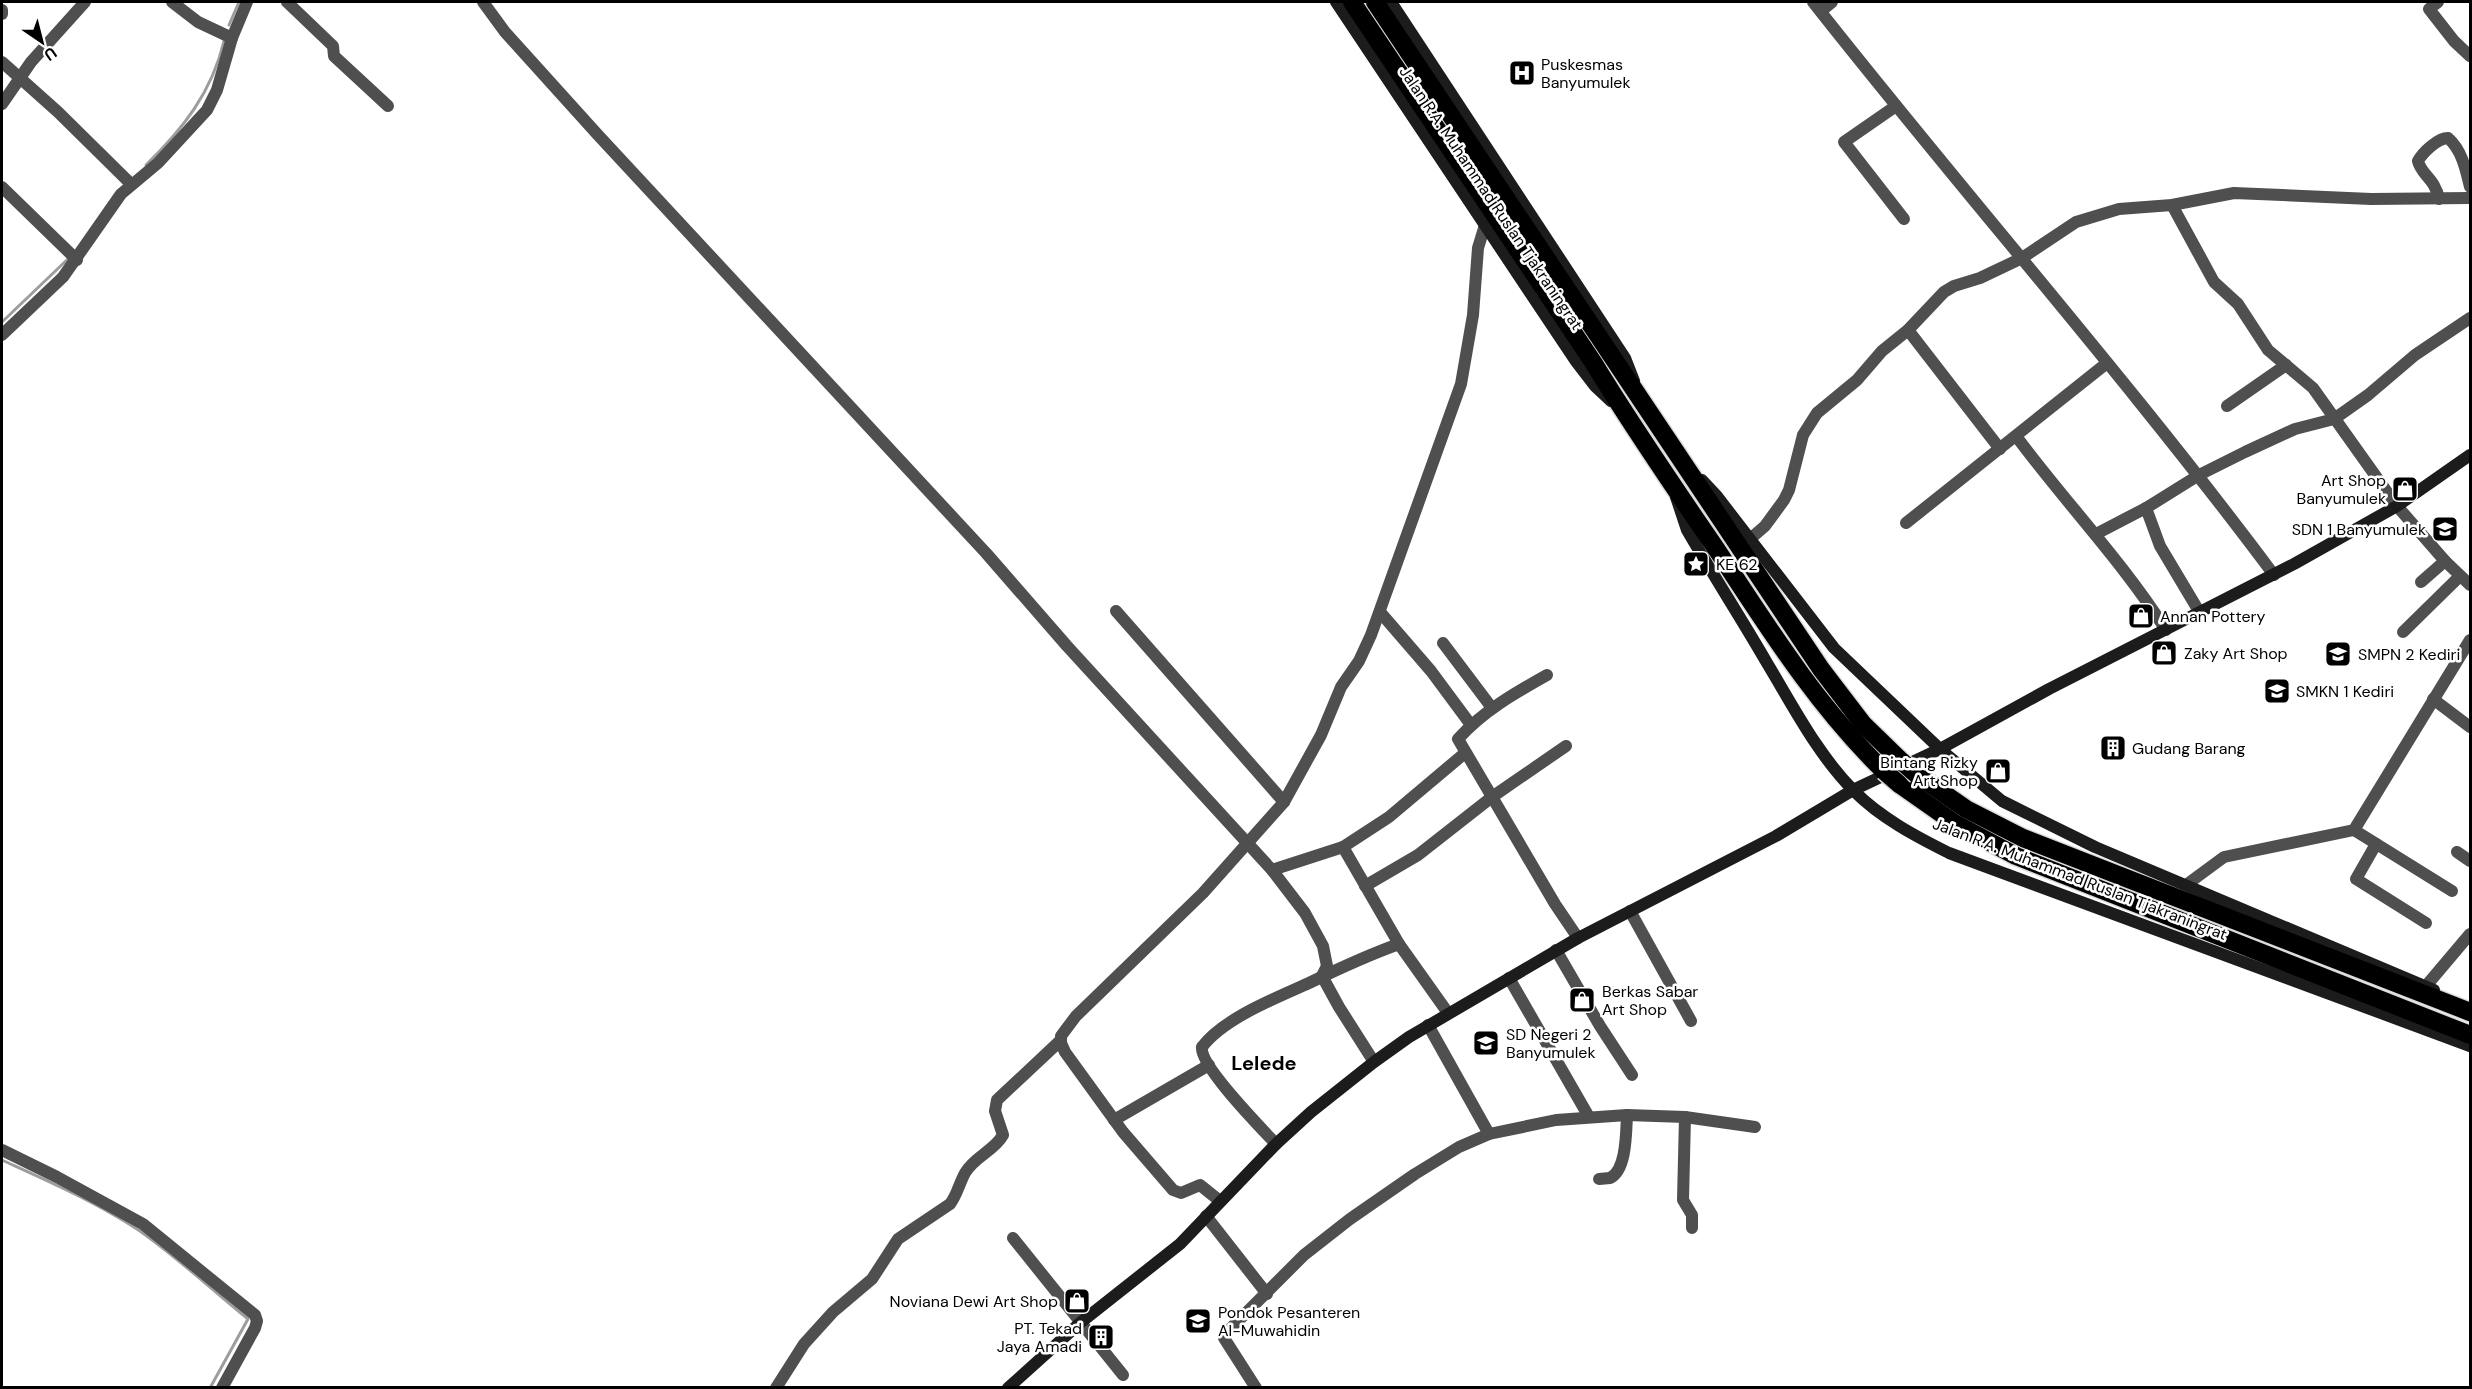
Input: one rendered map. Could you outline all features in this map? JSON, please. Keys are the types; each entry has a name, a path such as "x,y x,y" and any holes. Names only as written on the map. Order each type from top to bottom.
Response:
{"highway":[{"name":"Jalan R.A. Muhammad Ruslan Tjakraningrat","path":"1352,2 1593,362 1621,409 1824,706 1884,771 1956,824 2016,856 2462,1032"},
{"name":"Jalan R.A. Muhammad Ruslan Tjakraningrat","path":"1375,2 1837,692 1875,736 1899,759 1966,809 2023,838 2466,1008"},
{"path":"2429,988 2466,1008"},
{"path":"2414,1025 2462,1032"}],"street":[{"path":"2,104 18,78 85,2"},
{"path":"172,2 198,22 232,38"},
{"path":"4,327 63,277 73,256 129,181 158,163 207,110 217,90 232,38 247,2"},
{"path":"287,2 333,46 334,56 388,106"},
{"path":"483,2 530,61 978,545 1272,870 1305,913 1323,946 1327,966 1323,976 1339,1007 1374,1062"},
{"name":"Jalan R.A. Muhammad Ruslan Tjakraningrat","path":"1336,2 1575,360 1595,386 1621,409"},
{"name":"Jalan R.A. Muhammad Ruslan Tjakraningrat","path":"1391,2 1625,358 1638,394"},
{"path":"1832,2 1817,6 1896,106 2199,475 2274,575"},
{"path":"2438,2 2429,9 2454,41 2470,56"},
{"path":"2,62 58,112 129,181"},
{"path":"1896,106 1844,142 1904,219"},
{"path":"2439,199 2434,181 2419,166 2418,161 2443,138 2448,138 2457,149 2465,166 2470,187"},
{"path":"2,187 73,256"},
{"path":"1750,539 1765,526 1784,500 1789,490 1803,435 1817,413 1857,380 1882,351 1908,330 1948,288 1980,278 2022,258 2063,229 2119,209 2172,205 2234,193 2371,199 2470,198"},
{"path":"2172,205 2214,282 2238,304 2268,350 2308,384 2397,507 2445,561 2470,585"},
{"path":"1220,1201 1200,1185 1184,1193 1176,1193 1114,1120 1065,1052 1061,1040 1063,1030 1196,900 1284,802 1321,735 1341,687 1363,653 1380,612 1461,384 1473,315 1478,248 1485,225"},
{"path":"2096,534 2146,508 2199,475 2295,429 2334,419 2368,395 2415,355 2470,318"},
{"path":"1908,330 2000,449"},
{"path":"1906,523 2107,363"},
{"path":"2227,406 2286,365"},
{"path":"2016,436 2096,534 2166,630"},
{"path":"1010,1386 1080,1323 1165,1257 1276,1144 1374,1062 1428,1025 1556,950 1776,836 1853,790 1940,748 2049,689 2274,575 2397,507 2470,455"},
{"name":"Jalan R.A. Muhammad Ruslan Tjakraningrat","path":"1686,465 1716,495 1834,648 1988,791 2017,810 2095,847 2429,988"},
{"name":"Jalan R.A. Muhammad Ruslan Tjakraningrat","path":"1672,484 1686,530 1795,710 1828,760 1853,790 1906,831 1949,853 2470,1047"},
{"path":"2146,508 2160,546 2200,613"},
{"path":"2421,582 2445,561"},
{"path":"2403,632 2460,576"},
{"path":"1116,611 1284,802"},
{"path":"1380,612 1424,663 1471,725"},
{"path":"2354,830 2470,640"},
{"path":"1443,643 1492,708"},
{"path":"1547,675 1492,708 1458,739 1555,904 1578,938"},
{"path":"2433,699 2470,726"},
{"path":"1365,886 1418,855 1492,797 1566,746"},
{"path":"1272,870 1343,848 1389,817 1465,753"},
{"path":"2186,885 2224,857 2354,830 2452,891"},
{"path":"2376,844 2356,879 2426,923"},
{"path":"1343,848 1399,944 1448,1013"},
{"path":"2457,852 2470,861"},
{"path":"1630,911 1691,1021"},
{"path":"2429,988 2470,934"},
{"path":"1276,1144 1246,1112 1209,1065 1201,1049 1234,1020 1323,976 1399,944"},
{"path":"1556,950 1600,1026 1632,1075"},
{"path":"1509,978 1588,1117"},
{"path":"1428,1025 1489,1134"},
{"path":"776,1388 804,1344 832,1312 872,1279 898,1239 950,1204 965,1173 974,1162 999,1142 1003,1135 995,1111 997,1100 1061,1040"},
{"path":"1114,1120 1209,1065"},
{"path":"1599,1179 1609,1179 1617,1174 1625,1145 1627,1115"},
{"path":"1256,1388 1224,1337 1304,1255 1350,1219 1459,1147 1489,1134 1524,1125 1588,1117 1627,1115 1685,1117 1755,1127"},
{"path":"1685,1117 1683,1200 1692,1215 1692,1228"},
{"path":"2,1150 143,1224 255,1315 257,1321 255,1328 222,1388"},
{"path":"1206,1216 1267,1294"},
{"path":"1013,1238 1123,1375"}],"waterway":[{"path":"229,25 239,2"},
{"path":"146,165 172,138 194,109 212,77 224,41"},
{"path":"2,322 70,257"},
{"path":"2,1160 88,1200 137,1229 180,1261 248,1319 210,1388"}],"place":[{"name":"Puskesmas Banyumulek","path":"1522,73"},
{"name":"Art Shop Banyumulek","path":"2405,489"},
{"name":"SDN 1 Banyumulek","path":"2445,529"},
{"name":"KE 62","path":"1696,564"},
{"name":"Annan Pottery","path":"2141,616"},
{"name":"Zaky Art Shop","path":"2164,653"},
{"name":"SMPN 2 Kediri","path":"2338,654"},
{"name":"SMKN 1 Kediri","path":"2277,691"},
{"name":"Gudang Barang","path":"2113,748"},
{"name":"Bintang Rizky Art Shop","path":"1998,771"},
{"name":"Berkas Sabar Art Shop","path":"1582,1000"},
{"name":"SD Negeri 2 Banyumulek","path":"1486,1043"},
{"name":"Noviana Dewi Art Shop","path":"1077,1301"},
{"name":"Pondok Pesanteren Al-Muwahidin","path":"1198,1321"},
{"name":"PT. Tekad Jaya Amadi","path":"1101,1337"}],"district":[{"name":"Lelede","path":"1264,1063"}]}
